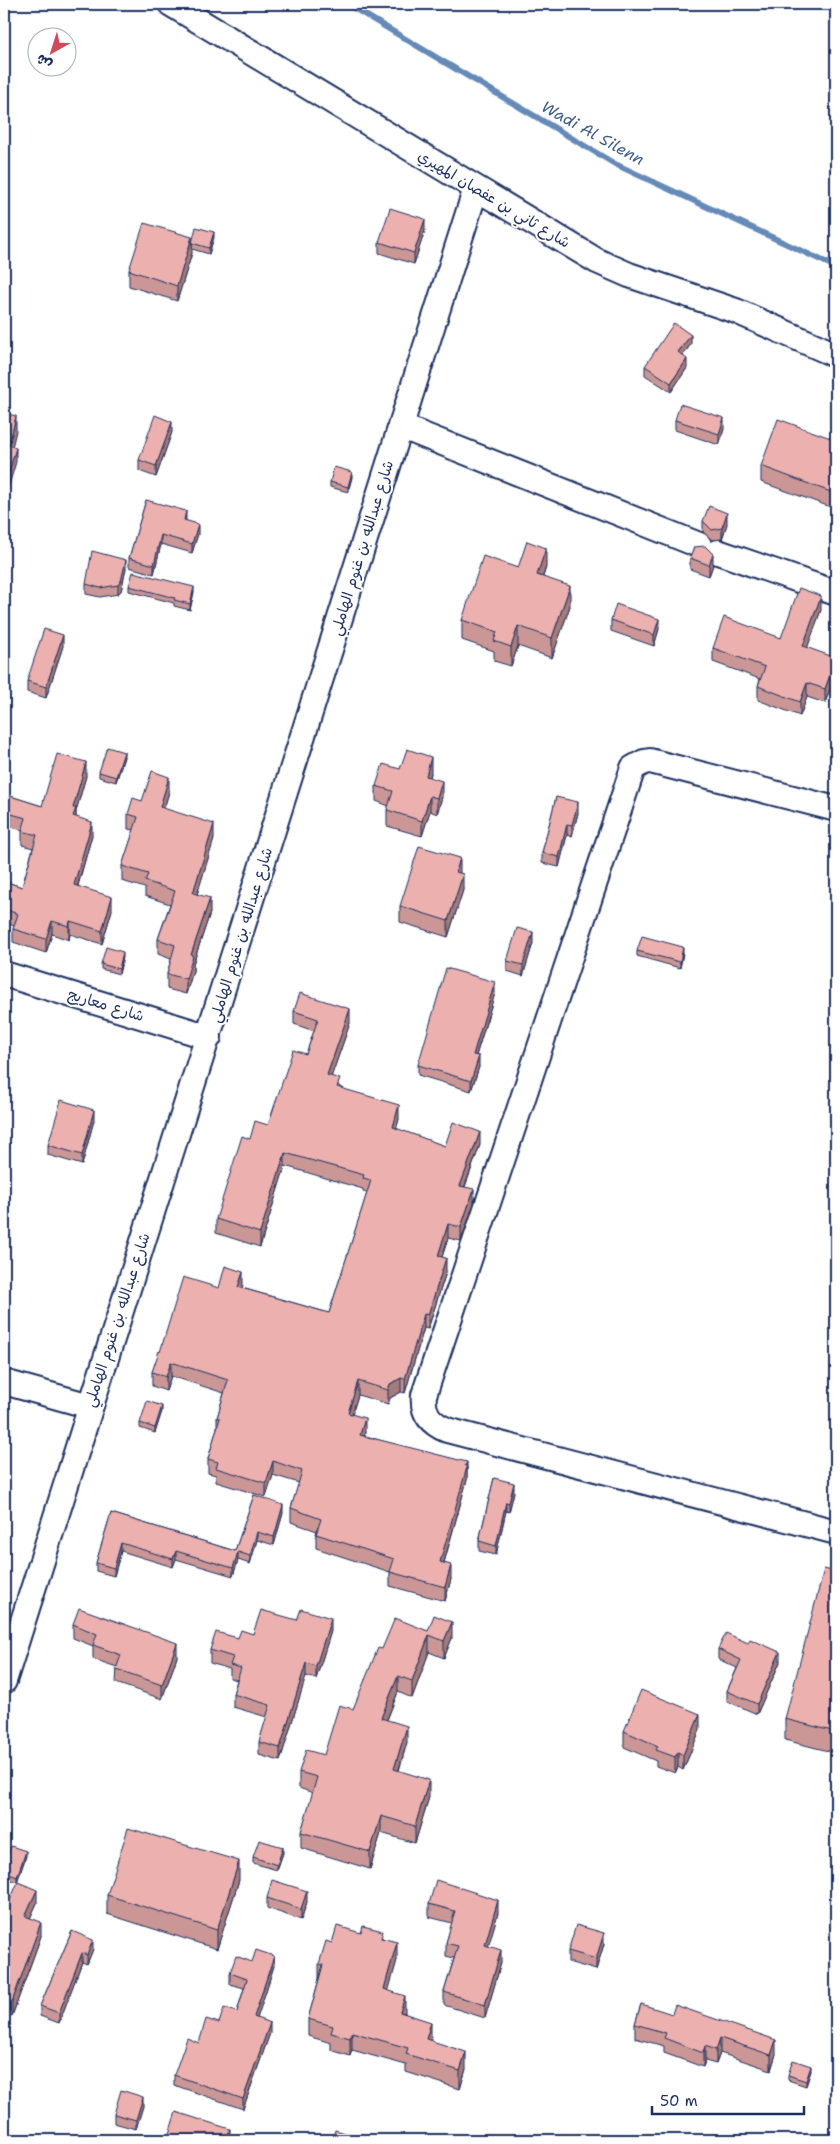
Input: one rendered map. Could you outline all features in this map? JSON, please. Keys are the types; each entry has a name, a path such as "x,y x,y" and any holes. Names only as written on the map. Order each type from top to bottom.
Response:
{"street":[{"name":"شارع ثاني بن عفصان المهيري","path":"171,4 597,261 629,275 736,311 836,355"},
{"name":"شارع عبدالله بن غنوم الهاملي","path":"4,1680 209,1037 476,188"},
{"path":"400,426 708,548 836,593"},
{"path":"836,808 650,761 633,768 427,1386 423,1404 425,1414 431,1422 447,1430 836,1532"},
{"name":"شارع معاريج","path":"4,974 209,1037"},
{"path":"4,1382 90,1406"}],"building":[{"path":"390,208 425,219 414,253 379,242"},
{"path":"144,223 192,237 177,286 129,270"},
{"path":"196,227 214,232 209,248 192,243"},
{"path":"674,323 691,335 678,352 687,359 671,383 645,366"},
{"path":"680,404 724,418 719,434 675,420"},
{"path":"4,413 16,416 9,445 16,448 4,487"},
{"path":"155,415 172,422 156,466 139,460"},
{"path":"778,419 836,440 836,494 761,466"},
{"path":"334,467 352,472 348,487 330,482"},
{"path":"146,500 186,511 184,520 198,524 192,544 161,535 154,565 129,558"},
{"path":"709,506 727,513 722,528 712,530 703,521"},
{"path":"527,541 546,548 537,575 570,586 552,638 518,626 511,647 494,641 497,632 462,620 483,556 518,568"},
{"path":"705,546 713,554 709,565 690,558 694,547"},
{"path":"92,551 126,560 121,581 118,585 100,588 86,584"},
{"path":"133,572 194,587 190,604 174,600 175,598 129,586"},
{"path":"799,588 821,596 803,646 836,658 825,689 807,683 800,702 758,686 765,667 713,648 724,617 781,638"},
{"path":"616,604 659,619 654,635 611,620"},
{"path":"44,629 63,635 46,687 27,681"},
{"path":"107,747 124,752 116,777 99,772"},
{"path":"407,749 431,757 426,776 442,781 437,798 430,796 422,821 387,810 393,791 376,786 383,764 400,769"},
{"path":"57,754 86,762 73,808 76,808 73,816 92,822 74,885 112,897 102,931 70,921 69,926 52,921 46,939 13,929 18,914 4,909 4,881 22,887 37,835 22,831 26,818 4,812 4,794 42,806"},
{"path":"152,771 169,777 160,807 214,824 193,893 210,898 191,955 193,956 186,979 167,974 175,945 158,939 175,891 145,881 148,874 122,866 138,817 128,814 133,798 142,801"},
{"path":"556,797 578,802 572,825 567,824 559,857 542,853"},
{"path":"419,846 460,858 456,872 463,874 448,921 400,906"},
{"path":"517,928 533,932 523,965 507,961"},
{"path":"642,936 683,947 680,962 637,951"},
{"path":"106,947 123,952 119,969 101,964"},
{"path":"446,968 495,982 473,1055 479,1056 471,1081 418,1065"},
{"path":"300,993 350,1009 327,1075 340,1079 337,1087 399,1105 393,1127 445,1146 453,1122 480,1132 460,1186 474,1189 461,1227 448,1224 438,1256 446,1258 428,1315 424,1314 405,1379 401,1378 390,1384 388,1390 358,1381 348,1413 365,1418 360,1435 467,1462 440,1562 451,1565 445,1587 390,1572 394,1559 316,1534 321,1519 291,1508 302,1471 273,1461 266,1483 216,1468 218,1462 208,1459 220,1418 217,1418 228,1380 171,1362 166,1377 152,1372 183,1277 219,1288 225,1266 243,1272 238,1287 329,1313 371,1180 363,1178 364,1175 285,1153 260,1233 216,1219 242,1136 250,1139 255,1121 268,1125 293,1050 306,1054 318,1019 294,1011"},
{"path":"61,1100 94,1110 82,1155 48,1145"},
{"path":"147,1401 162,1406 155,1428 140,1423"},
{"path":"494,1478 514,1483 509,1503 506,1502 496,1546 479,1541"},
{"path":"254,1495 283,1505 274,1537 257,1532 250,1556 238,1552 233,1568 176,1551 173,1559 121,1543 114,1568 96,1563 111,1513 235,1551"},
{"path":"824,1569 836,1572 836,1732 785,1719"},
{"path":"79,1608 177,1643 162,1685 116,1669 121,1655 93,1645 97,1634 73,1624"},
{"path":"301,1609 331,1618 316,1666 306,1663 280,1748 259,1742 270,1705 233,1694 241,1668 230,1665 233,1657 210,1650 216,1632 238,1638 241,1630 253,1634 261,1610 297,1620"},
{"path":"434,1615 452,1622 444,1641 429,1635 412,1681 398,1676 381,1718 407,1726 394,1769 429,1780 415,1826 381,1816 370,1852 301,1832 317,1777 299,1772 306,1750 324,1755 339,1705 353,1709 378,1648 382,1649 395,1618 428,1631"},
{"path":"726,1633 748,1643 750,1639 780,1652 757,1704 727,1691 741,1660 718,1649"},
{"path":"641,1690 700,1714 683,1755 678,1752 675,1757 656,1750 658,1746 624,1731"},
{"path":"128,1828 239,1861 217,1930 107,1895"},
{"path":"259,1840 283,1847 277,1865 253,1857"},
{"path":"11,1846 26,1851 17,1877 4,1872 4,1866"},
{"path":"272,1880 307,1891 301,1909 267,1898"},
{"path":"436,1880 498,1900 485,1945 501,1950 485,2005 444,1992 458,1946 446,1943 455,1911 429,1904"},
{"path":"18,1882 37,1890 25,1916 41,1922 12,2002 4,1999 4,1908 6,1909"},
{"path":"576,1925 604,1933 596,1959 568,1951"},
{"path":"337,1926 361,1933 363,1926 383,1931 381,1938 397,1942 384,1989 405,1996 400,2012 431,2022 426,2039 466,2052 460,2071 406,2054 408,2048 352,2032 350,2038 331,2033 333,2026 308,2019 323,1965 319,1964 326,1941 332,1943"},
{"path":"72,1931 93,1940 87,1955 82,1953 59,2013 40,2006"},
{"path":"256,1950 274,1956 254,2017 270,2023 243,2099 174,2075 187,2038 199,2043 206,2019 219,2023 224,2008 237,2012 247,1979 230,1973 236,1956 252,1962"},
{"path":"641,2004 672,2014 675,2005 776,2040 771,2055 720,2038 716,2050 705,2046 703,2053 664,2038 666,2033 635,2024"},
{"path":"793,2060 811,2066 806,2081 788,2075"},
{"path":"121,2090 143,2097 136,2120 114,2114"},
{"path":"176,2112 230,2129 226,2140 167,2140"},
{"path":"335,2130 370,2140 332,2140"}],"waterway":[{"name":"Wadi Al Silenn","path":"347,4 615,164 836,267"}]}
